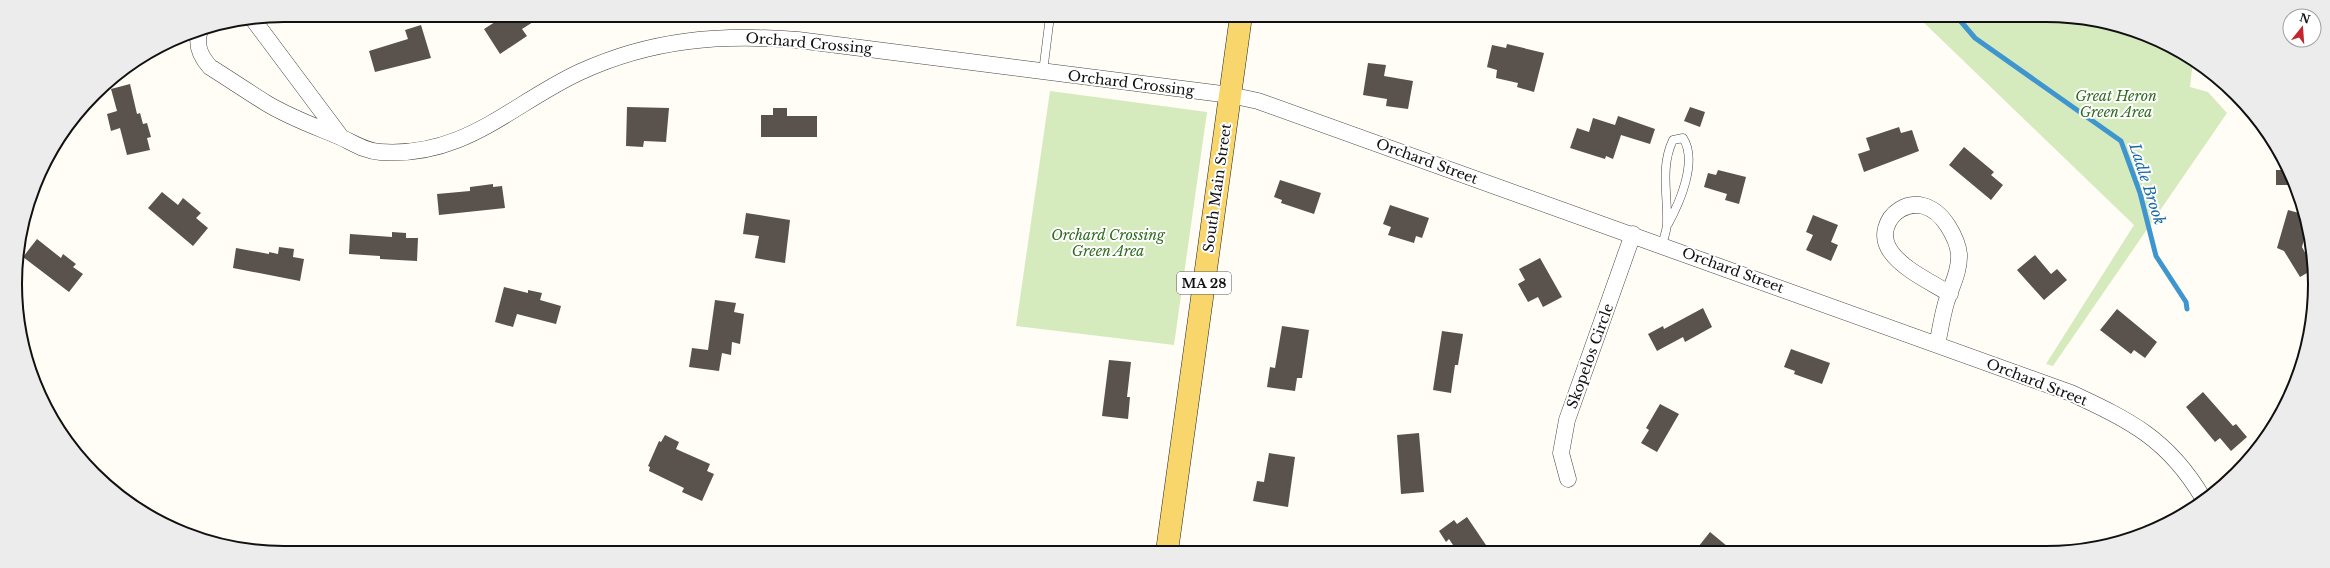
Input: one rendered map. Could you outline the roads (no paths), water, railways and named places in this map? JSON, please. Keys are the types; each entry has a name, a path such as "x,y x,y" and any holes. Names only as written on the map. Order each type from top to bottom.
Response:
{"main road":[{"name":"South Main Street","path":"1168,546 1240,22"}],"street":[{"name":"Orchard Crossing","path":"256,24 341,138"},
{"name":"Orchard Crossing","path":"199,36 198,48 202,58 210,67 267,104 359,147 378,152 415,150 451,142 481,130 581,72 655,46 704,38 756,36 798,40 1044,72 1230,94"},
{"name":"Orchard Street","path":"1230,94 1258,100 1535,201 1662,244 2071,393 2119,415 2144,430 2172,455 2201,495"},
{"path":"1937,345 1959,262 1959,252 1952,232 1942,218 1931,208 1916,204 1906,206 1893,215 1886,230 1886,240 1889,250 1905,265 1950,294"},
{"name":"Skopelos Circle","path":"1568,479 1561,453 1567,420 1633,234"}],"lane":[{"path":"1044,72 1049,22"},
{"path":"1662,244 1668,224 1678,206 1690,163 1689,147 1683,138 1673,140 1667,152 1664,194 1668,224"}],"waterway":[{"name":"Ladle Brook","path":"1961,22 1975,38 2121,141 2140,193 2156,256 2186,302 2187,309"}],"park label":[{"name":"Great Heron Green Area","path":"2116,104"},
{"name":"Orchard Crossing Green Area","path":"1108,244"}]}
